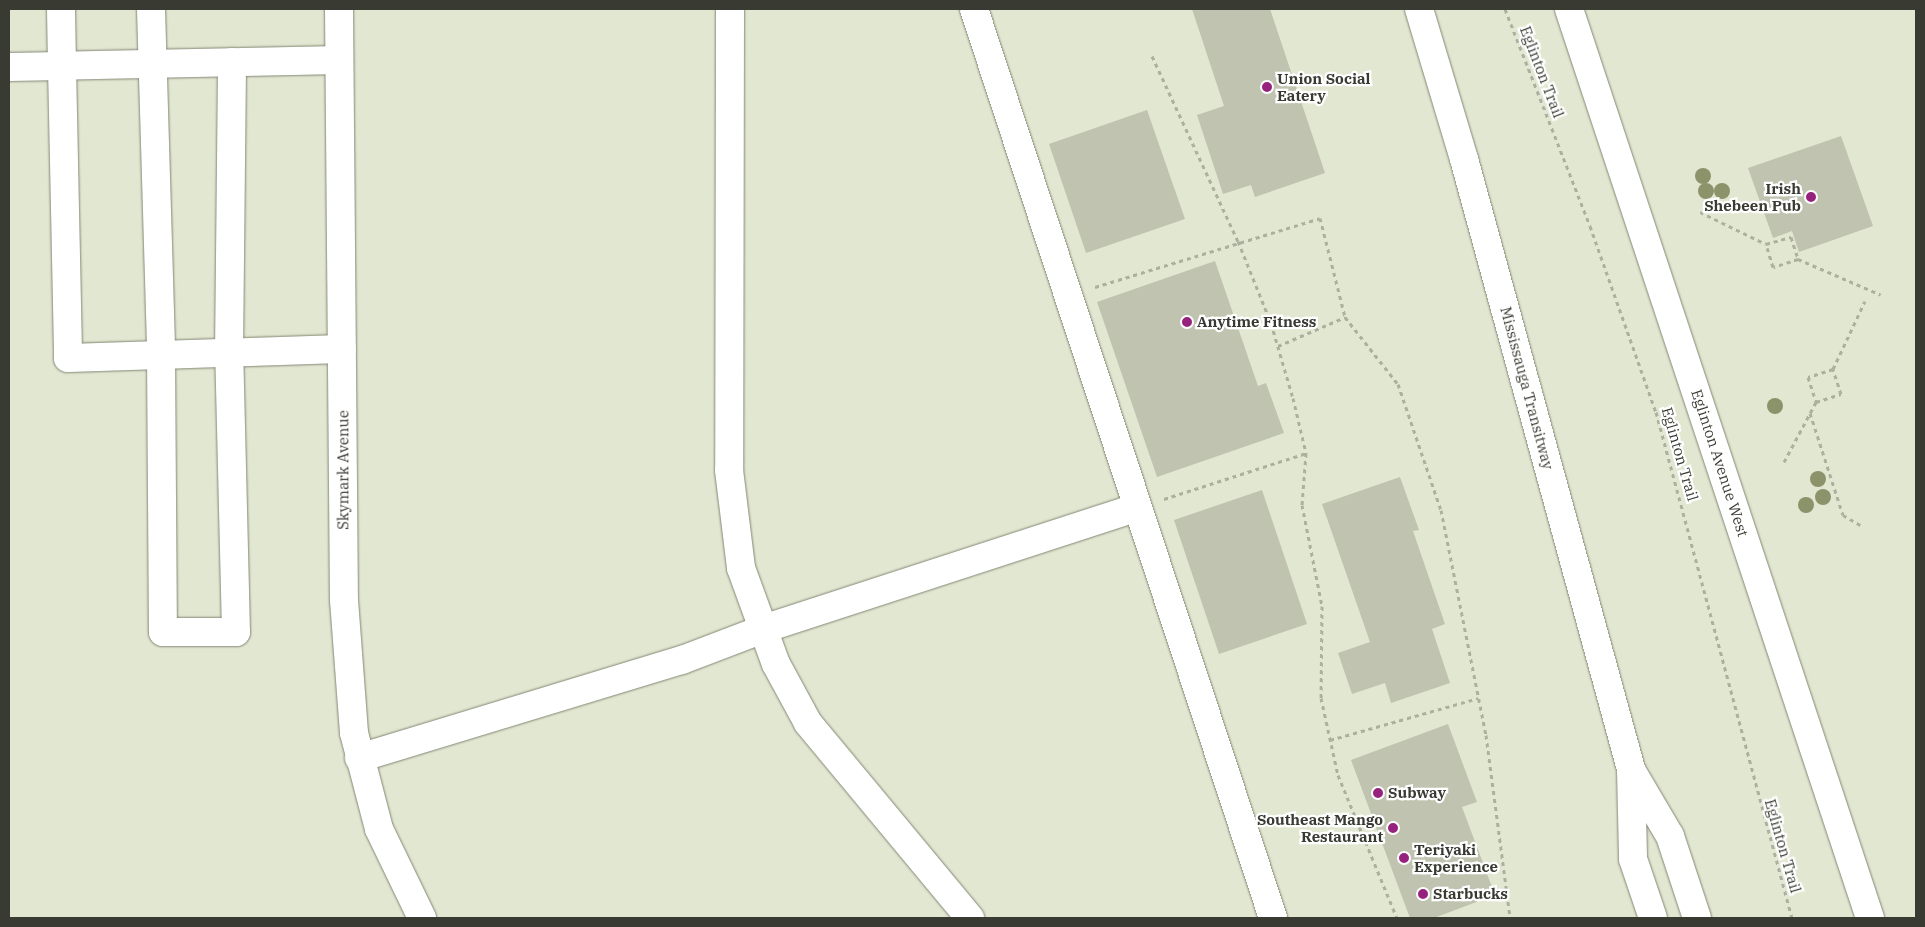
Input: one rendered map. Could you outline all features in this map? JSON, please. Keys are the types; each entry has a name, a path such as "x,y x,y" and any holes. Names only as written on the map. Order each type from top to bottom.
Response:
{"main road":[{"path":"61,9 68,358 342,350"},
{"path":"151,9 151,64 161,355 162,632 236,632 229,352 232,62"},
{"name":"Skymark Avenue","path":"339,9 344,600 359,758 379,829 422,918"},
{"path":"730,9 728,470 741,568 763,629 808,723 970,918"},
{"path":"974,9 1136,508 1273,918"},
{"name":"Mississauga Transitway","path":"1419,9 1464,159 1630,769 1633,858 1653,918"},
{"name":"Eglinton Avenue West","path":"1569,9 1870,918"},
{"path":"9,67 340,60"},
{"path":"359,758 682,660 763,629 1136,508"},
{"name":"Mississauga Transitway","path":"1630,769 1670,836 1697,918"}],"path":[{"name":"Eglinton Trail","path":"1505,9 1590,226 1656,412 1792,918"},
{"path":"1152,56 1238,242 1278,346 1306,453 1302,505 1322,606 1321,698 1338,775 1398,918"},
{"path":"1700,212 1766,244 1791,237 1798,259"},
{"path":"1068,296 1320,218 1346,317 1398,384 1441,510 1478,698 1510,918"},
{"path":"1766,244 1773,267 1798,259 1880,295"},
{"path":"1784,462 1816,402 1841,394 1833,369 1865,301"},
{"path":"1278,346 1346,317"},
{"path":"1816,402 1808,377 1833,369"},
{"path":"1810,413 1843,515 1862,526"},
{"path":"1136,508 1306,453"},
{"path":"1330,740 1478,698"}],"building":[{"path":"1192,9 1270,9 1325,173 1255,197 1251,185 1223,194 1197,115 1224,106"},
{"path":"1147,110 1185,219 1086,253 1049,144"},
{"name":"Irish Shebeen Pub","path":"1841,136 1873,226 1799,252 1792,231 1773,238 1748,168"},
{"path":"1215,261 1258,386 1266,383 1284,433 1157,477 1097,302"},
{"path":"1400,477 1419,530 1413,531 1445,624 1432,629 1450,683 1391,703 1385,683 1352,694 1338,653 1370,642 1322,504"},
{"path":"1262,490 1307,624 1219,654 1174,520"},
{"path":"1448,724 1477,802 1462,807 1495,895 1434,918 1410,918 1351,760"}],"place":[{"name":"Union Social Eatery","path":"1267,87"},
{"name":"Irish Shebeen Pub","path":"1811,197"},
{"name":"Anytime Fitness","path":"1187,322"},
{"name":"Subway","path":"1378,793"},
{"name":"Southeast Mango Restaurant","path":"1393,828"},
{"name":"Teriyaki Experience","path":"1404,858"},
{"name":"Starbucks","path":"1423,894"}]}
